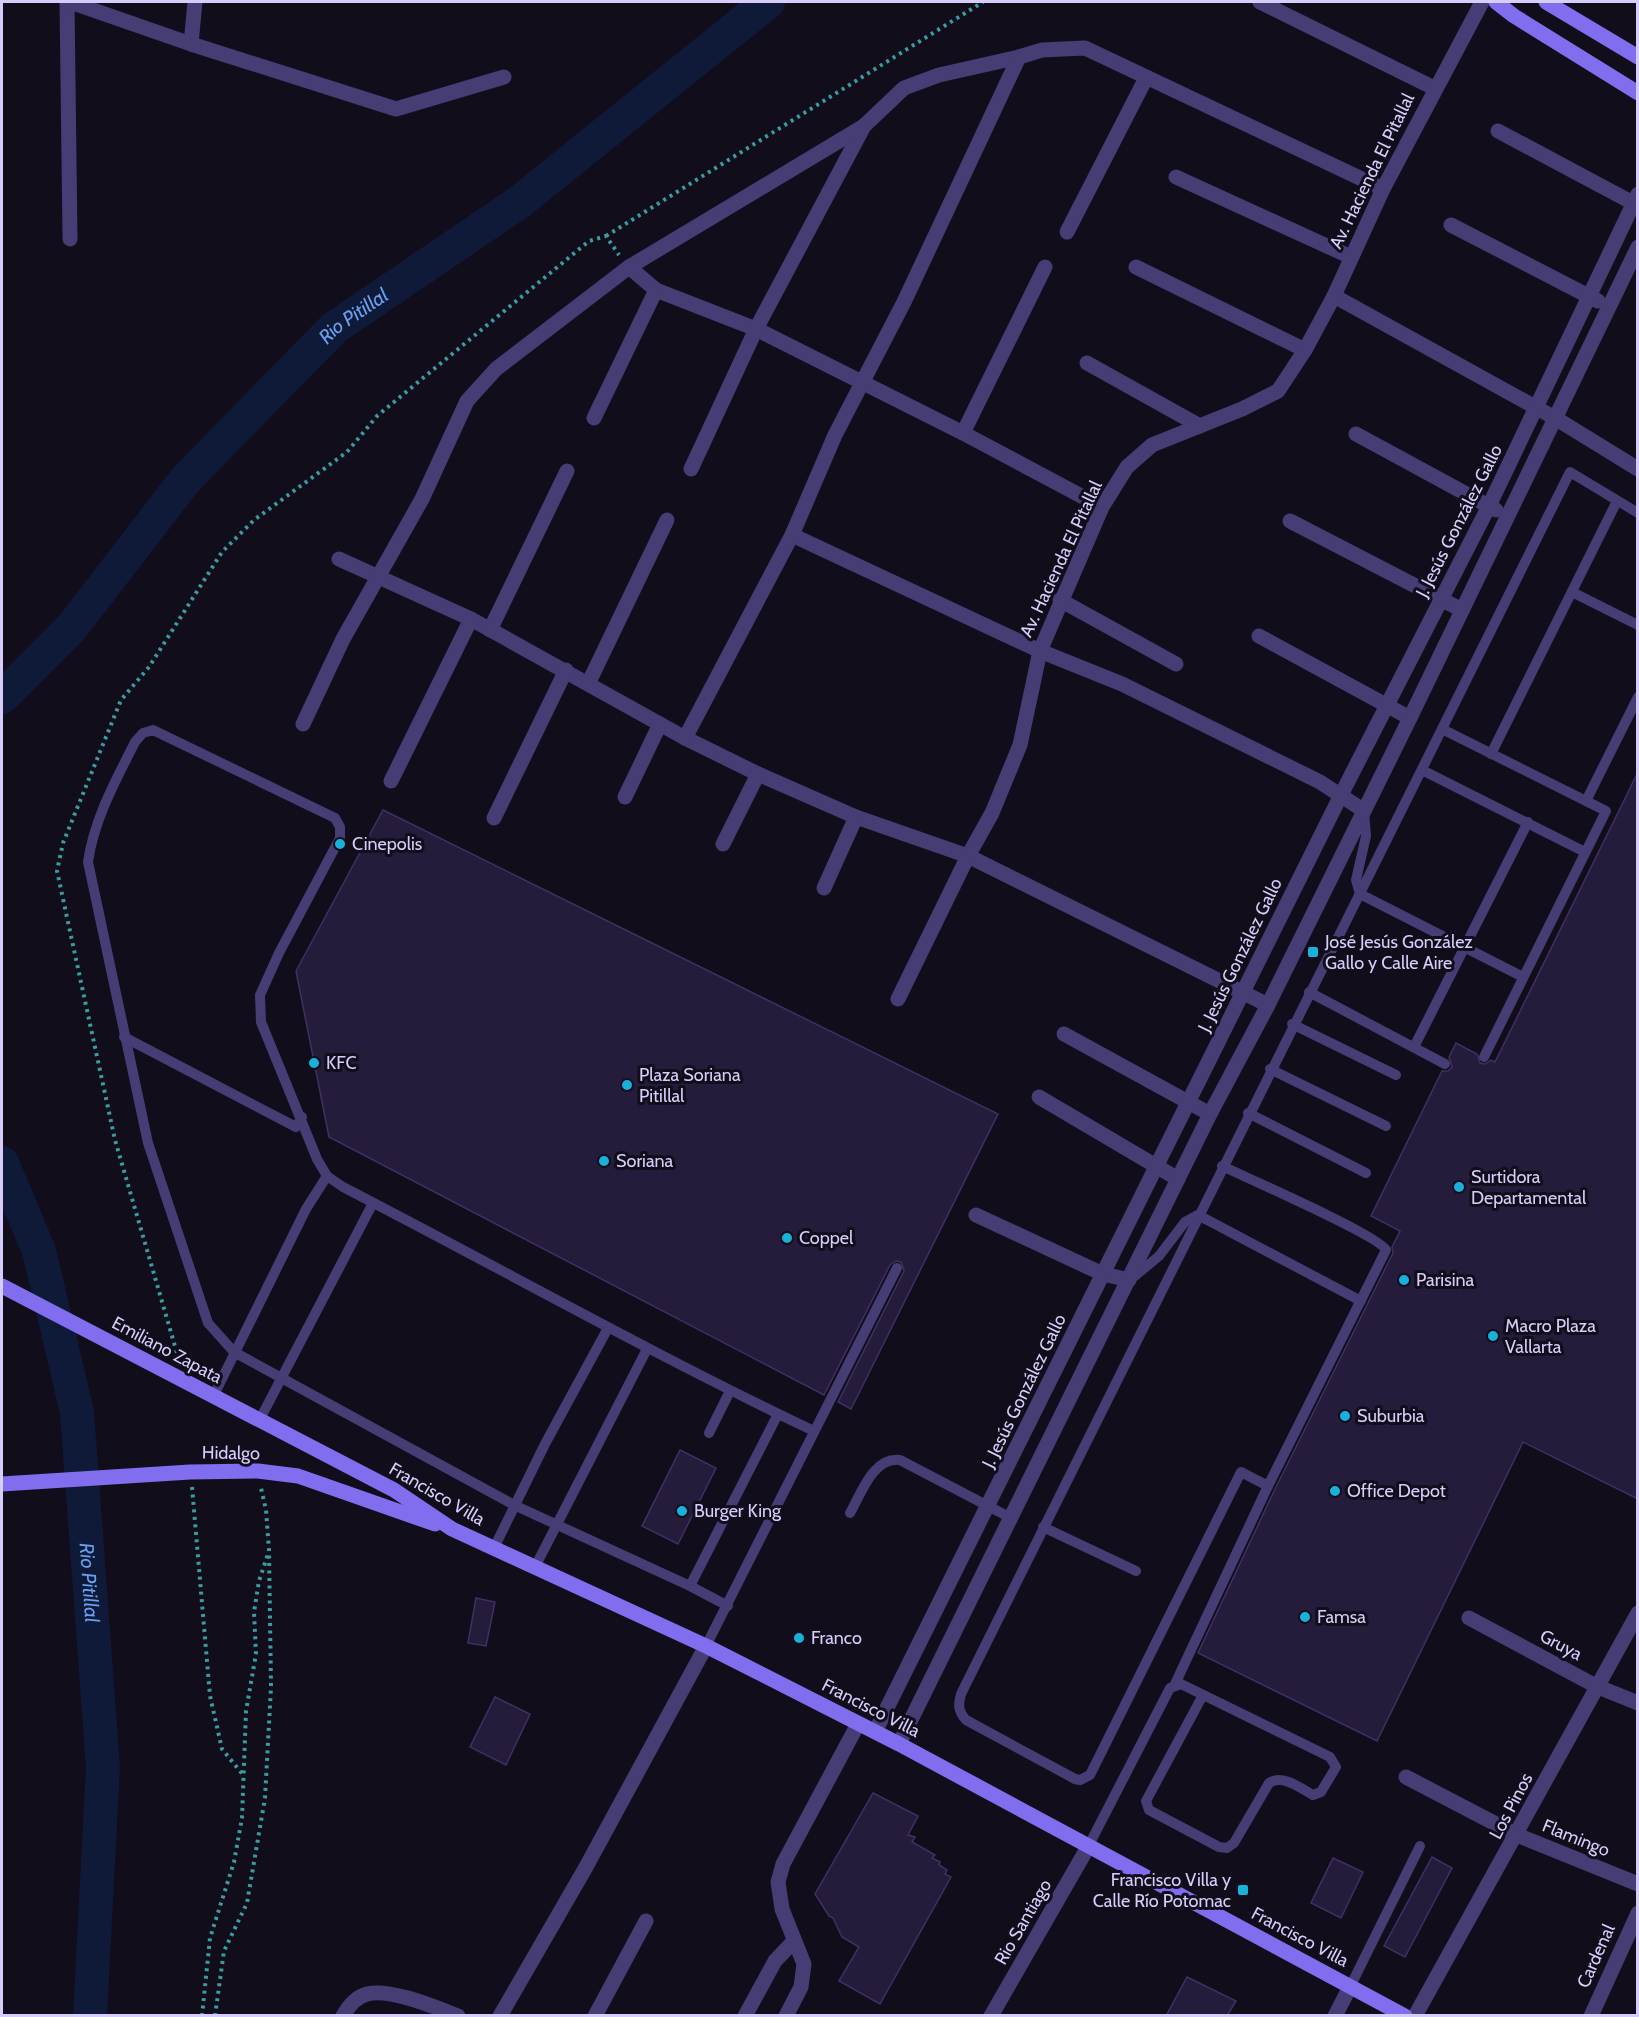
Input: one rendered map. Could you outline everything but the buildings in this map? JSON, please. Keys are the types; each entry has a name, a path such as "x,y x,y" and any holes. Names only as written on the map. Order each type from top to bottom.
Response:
{"street":[{"path":"70,239 69,2 191,44 396,109 504,77"},
{"path":"191,44 195,2"},
{"path":"1260,2 1434,88"},
{"name":"Av. Hacienda El Pitallal","path":"898,999 968,856 992,813 1020,745 1040,651 1102,507 1127,466 1152,445 1278,391 1305,350 1334,296 1383,189 1434,88 1482,2"},
{"path":"1496,2 1514,16 1638,93"},
{"path":"1546,2 1638,57"},
{"path":"303,724 343,639 422,499 467,401 496,369 628,267 864,126 904,88 939,75 1042,50 1085,48 1383,189"},
{"path":"685,738 792,535 835,435 904,302 1019,57"},
{"path":"1067,232 1146,78"},
{"path":"691,469 756,329 864,126"},
{"path":"1498,131 1635,199"},
{"path":"1176,177 1351,257"},
{"name":"J. Jesús González Gallo","path":"875,1732 989,1507 1341,795 1490,506 1635,199"},
{"path":"1450,225 1609,306"},
{"path":"899,1744 1210,1114 1268,1005 1410,718 1506,515 1638,247"},
{"path":"628,267 657,290 756,329 862,381 1102,507"},
{"path":"963,433 1045,267"},
{"path":"1136,267 1305,350"},
{"path":"594,418 657,290"},
{"path":"1334,296 1537,408 1638,469"},
{"path":"1087,363 1200,426"},
{"path":"1356,435 1506,515"},
{"path":"490,630 567,471"},
{"path":"588,684 667,520"},
{"path":"1290,521 1462,610"},
{"path":"792,535 1040,651 1122,684 1341,795 1363,810"},
{"path":"339,559 471,619 685,738 758,774 856,817 968,856 1268,1005"},
{"path":"1060,600 1176,664"},
{"path":"391,781 471,619"},
{"path":"1259,636 1410,718"},
{"path":"494,818 566,670"},
{"path":"625,797 660,724"},
{"path":"723,844 758,774"},
{"path":"824,888 856,817"},
{"path":"1064,1034 1210,1114"},
{"path":"1039,1097 1179,1179"},
{"path":"976,1215 1103,1274 1129,1280"},
{"name":"Emiliano Zapata","path":"2,1286 314,1448"},
{"name":"Francisco Villa","path":"314,1448 394,1490 452,1529 706,1646 899,1744 1405,2016"},
{"name":"Hidalgo","path":"2,1484 190,1472 258,1472 298,1476 452,1529"},
{"name":"Los Pinos","path":"1415,2016 1638,1613"},
{"name":"Gruya","path":"1469,1618 1596,1686 1638,1703"},
{"path":"500,2016 586,1867 706,1646"},
{"path":"786,2016 801,1987 804,1964 782,1909 778,1882 783,1864 858,1724"},
{"name":"Flamingo","path":"1406,1777 1517,1835 1638,1884"},
{"name":"Rio Santiago","path":"991,2016 1088,1847"},
{"name":"Cardenal","path":"1591,2016 1638,1913"},
{"path":"595,2016 646,1921"},
{"path":"745,2016 775,1961 794,1941"},
{"path":"1335,2016 1351,1985"},
{"path":"343,2016 356,2000 366,1994 377,1993 423,2003 458,2016"}],"lane":[{"path":"1268,1486 1240,1472 1090,1775 1080,1780 966,1720 960,1714 958,1704 1043,1527 1292,1024 1360,894 1570,472 1638,513"},
{"path":"1491,754 1617,501"},
{"path":"1572,592 1638,625"},
{"path":"1586,801 1638,697"},
{"path":"1442,729 1606,811 1484,1057"},
{"path":"728,1606 690,1586 514,1505 234,1352 208,1323 148,1143 88,862 91,842 102,809 135,742 143,733 153,730 335,818 340,827 340,837 279,953 260,995 261,1022 302,1117 317,1159 327,1176 373,1203 647,1349 814,1431"},
{"path":"1422,770 1585,852"},
{"path":"1363,810 1366,837 1356,880 1360,894 1523,977"},
{"path":"1414,1047 1527,822"},
{"path":"1309,992 1445,1064"},
{"path":"1292,1024 1396,1075"},
{"path":"124,1036 296,1127 302,1117"},
{"path":"1270,1069 1386,1126"},
{"path":"1248,1113 1366,1173"},
{"path":"1088,1847 1170,1688 1175,1684 1268,1486 1385,1253 1383,1245 1222,1166"},
{"path":"213,1397 306,1209 327,1176"},
{"path":"259,1421 373,1203"},
{"path":"1129,1280 1159,1256 1185,1222 1198,1215"},
{"path":"1198,1215 1360,1302"},
{"path":"706,1646 897,1268"},
{"path":"494,1548 514,1505 608,1328"},
{"path":"535,1567 647,1349"},
{"path":"709,1433 730,1391"},
{"path":"690,1586 778,1414"},
{"path":"850,1513 878,1465 890,1459 900,1460 1011,1518"},
{"path":"1043,1527 1136,1571"},
{"path":"1175,1684 1203,1695 1335,1761 1336,1767 1317,1795 1280,1779 1269,1783 1234,1843 1227,1848 1219,1847 1146,1806 1146,1801 1203,1695"},
{"path":"1351,1985 1420,1846"}],"path":[{"path":"121,700 149,667 222,552 254,520 348,452 377,416 589,241 606,236 983,2"},
{"path":"606,236 628,267"},
{"path":"190,1472 210,1696 222,1749 244,1776"},
{"path":"215,2016 222,1960 247,1903 266,1798 271,1687 269,1550 266,1510 258,1472"},
{"path":"202,2016 210,1938 234,1862 242,1818 246,1711 256,1654 254,1612 259,1581 269,1550"}],"waterway":[{"name":"Rio Pitillal","path":"2,697 72,627 186,479 334,328 518,203 768,2"},
{"name":"Rio Pitillal","path":"2,1163 39,1251 77,1412 103,1767 90,2016"}],"place":[{"name":"Cinepolis","path":"340,844"},
{"name":"José Jesús González Gallo y Calle Aire","path":"1313,952"},
{"name":"KFC","path":"314,1063"},
{"name":"Plaza Soriana Pitillal","path":"627,1085"},
{"name":"Soriana","path":"604,1161"},
{"name":"Surtidora Departamental","path":"1459,1187"},
{"name":"Coppel","path":"787,1238"},
{"name":"Parisina","path":"1404,1280"},
{"name":"Macro Plaza Vallarta","path":"1493,1336"},
{"name":"Suburbia","path":"1345,1416"},
{"name":"Office Depot","path":"1335,1491"},
{"name":"Burger King","path":"682,1511"},
{"name":"Famsa","path":"1305,1617"},
{"name":"Franco","path":"799,1638"},
{"name":"Francisco Villa y Calle Río Potomac","path":"1243,1890"}]}
